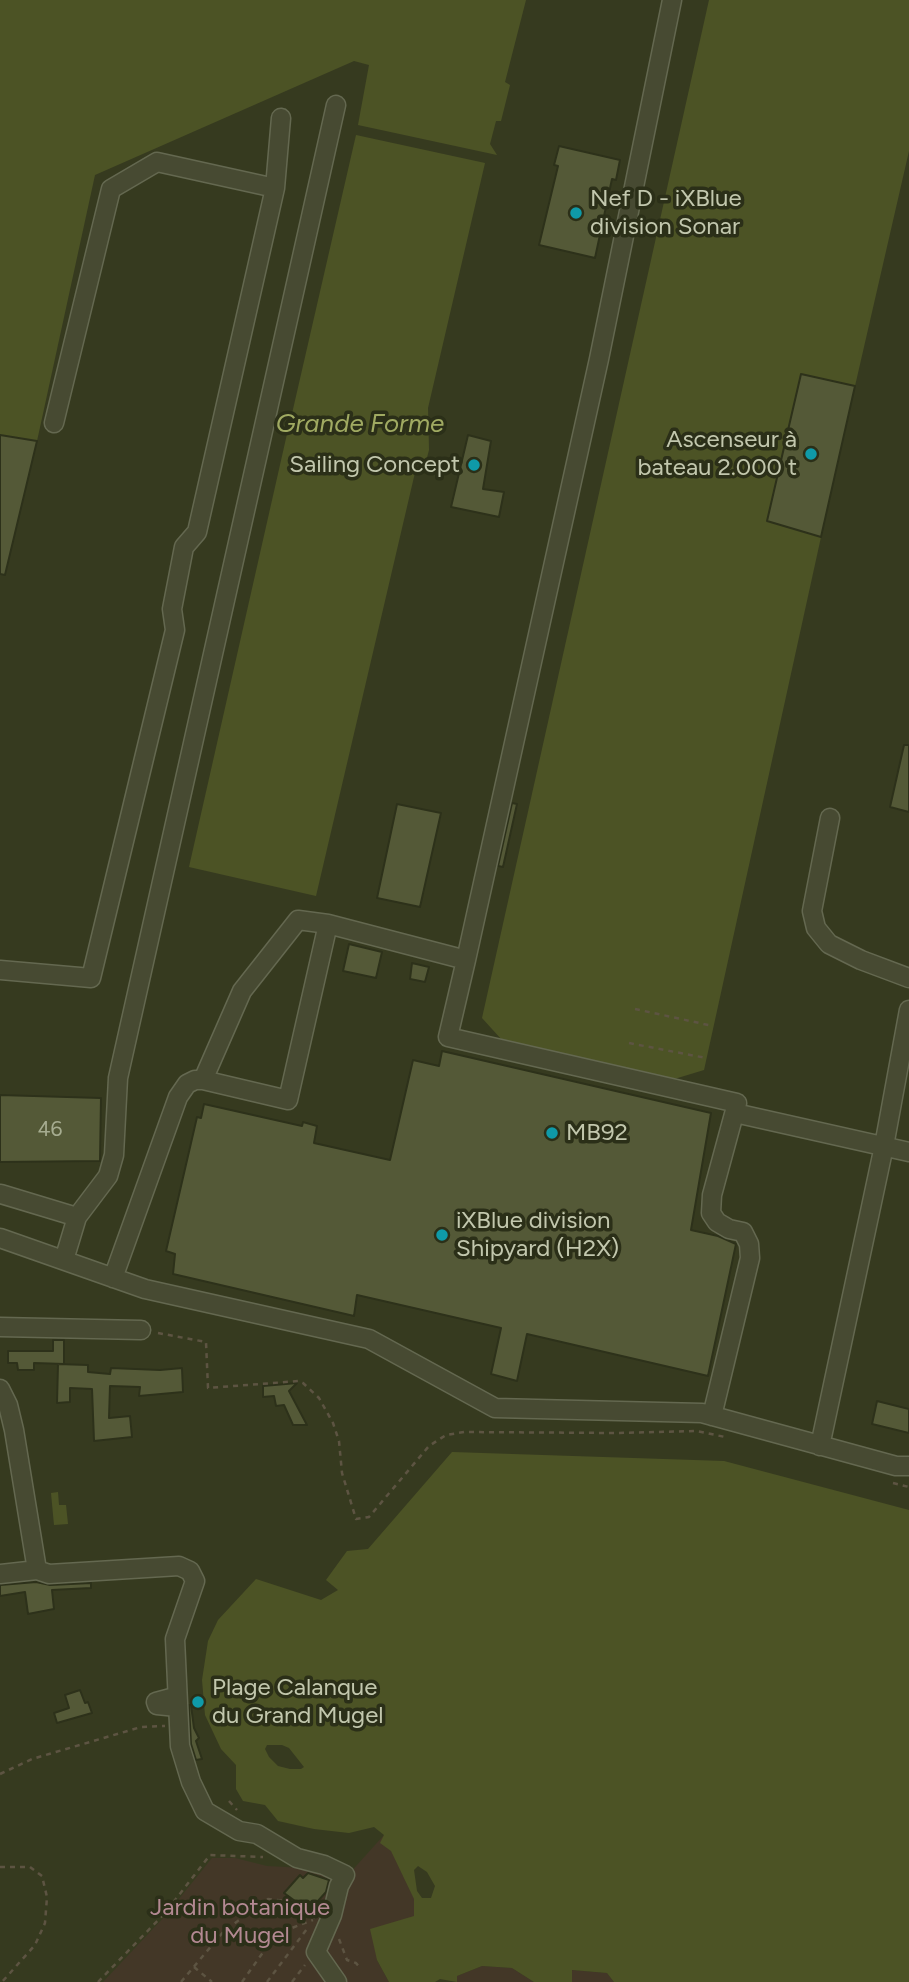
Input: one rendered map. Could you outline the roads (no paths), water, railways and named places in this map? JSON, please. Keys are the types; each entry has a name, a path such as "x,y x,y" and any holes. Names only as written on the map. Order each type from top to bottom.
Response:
{"street":[{"path":"672,0 599,359 448,1037 737,1103 712,1195 712,1213 717,1222 729,1229 743,1232 749,1244 750,1258 712,1416"},
{"path":"64,1260 77,1217 108,1176 114,1155 118,1078 336,105"},
{"path":"0,970 91,978 175,630 172,609 184,547 197,531 275,188 281,118"},
{"path":"54,423 111,189 156,162 275,188"},
{"path":"830,818 812,911 816,928 829,944 861,960 909,978"},
{"path":"204,1080 242,991 298,920 328,924 467,960"},
{"path":"113,1278 178,1097 187,1084 204,1080 288,1101 328,924"},
{"path":"820,1446 884,1146 909,1010"},
{"path":"735,1113 909,1152"},
{"path":"2,1194 77,1217"},
{"path":"0,1238 145,1289 369,1339 495,1408 702,1413 896,1466 909,1466"},
{"path":"0,1327 141,1330"},
{"path":"0,1389 8,1405 14,1430 37,1570"},
{"path":"0,1574 37,1570 50,1574 179,1566 190,1571 195,1581 175,1639 180,1746 191,1782 205,1811 239,1831 257,1834 297,1858 324,1864 345,1875 324,1917 316,1952 337,1982"}],"water":[{"path":"0,0 526,0 505,82 510,85 501,121 496,121 490,144 497,155 358,125 369,65 354,61 95,175 37,441 0,435"},
{"path":"709,0 909,0 909,151 855,386 801,375 767,520 821,537 704,1070 671,1080 502,1040 482,1018"},
{"name":"Grande Forme","path":"356,135 485,163 428,408 429,450 425,465 417,464 316,896 189,867 287,434 283,432 286,418 291,418"},
{"path":"452,1452 724,1461 909,1510 909,1982 614,1982 607,1973 572,1970 572,1982 534,1982 512,1968 482,1966 457,1976 457,1982 440,1979 435,1982 389,1982 377,1960 370,1929 414,1916 414,1899 391,1851 380,1843 384,1835 374,1827 349,1833 278,1821 265,1805 243,1801 236,1789 236,1765 221,1749 205,1715 202,1680 208,1641 218,1620 256,1579 321,1600 338,1590 326,1580 347,1551 368,1549","holes":["267,1745 289,1748 304,1767 290,1769 278,1766 269,1757 265,1749","418,1866 427,1872 435,1886 431,1898 422,1898 417,1891 414,1870"]},
{"path":"58,1492 59,1505 66,1505 68,1524 54,1525 51,1493"}],"place":[{"name":"Nef D - iXBlue division Sonar","path":"576,213"},
{"name":"Ascenseur à bateau 2.000 t","path":"811,454"},
{"name":"Sailing Concept","path":"474,465"},
{"name":"MB92","path":"552,1133"},
{"name":"iXBlue division Shipyard (H2X)","path":"442,1235"},
{"name":"Plage Calanque du Grand Mugel","path":"198,1702"}],"park label":[{"name":"Jardin botanique du Mugel","path":"240,1922"}]}
